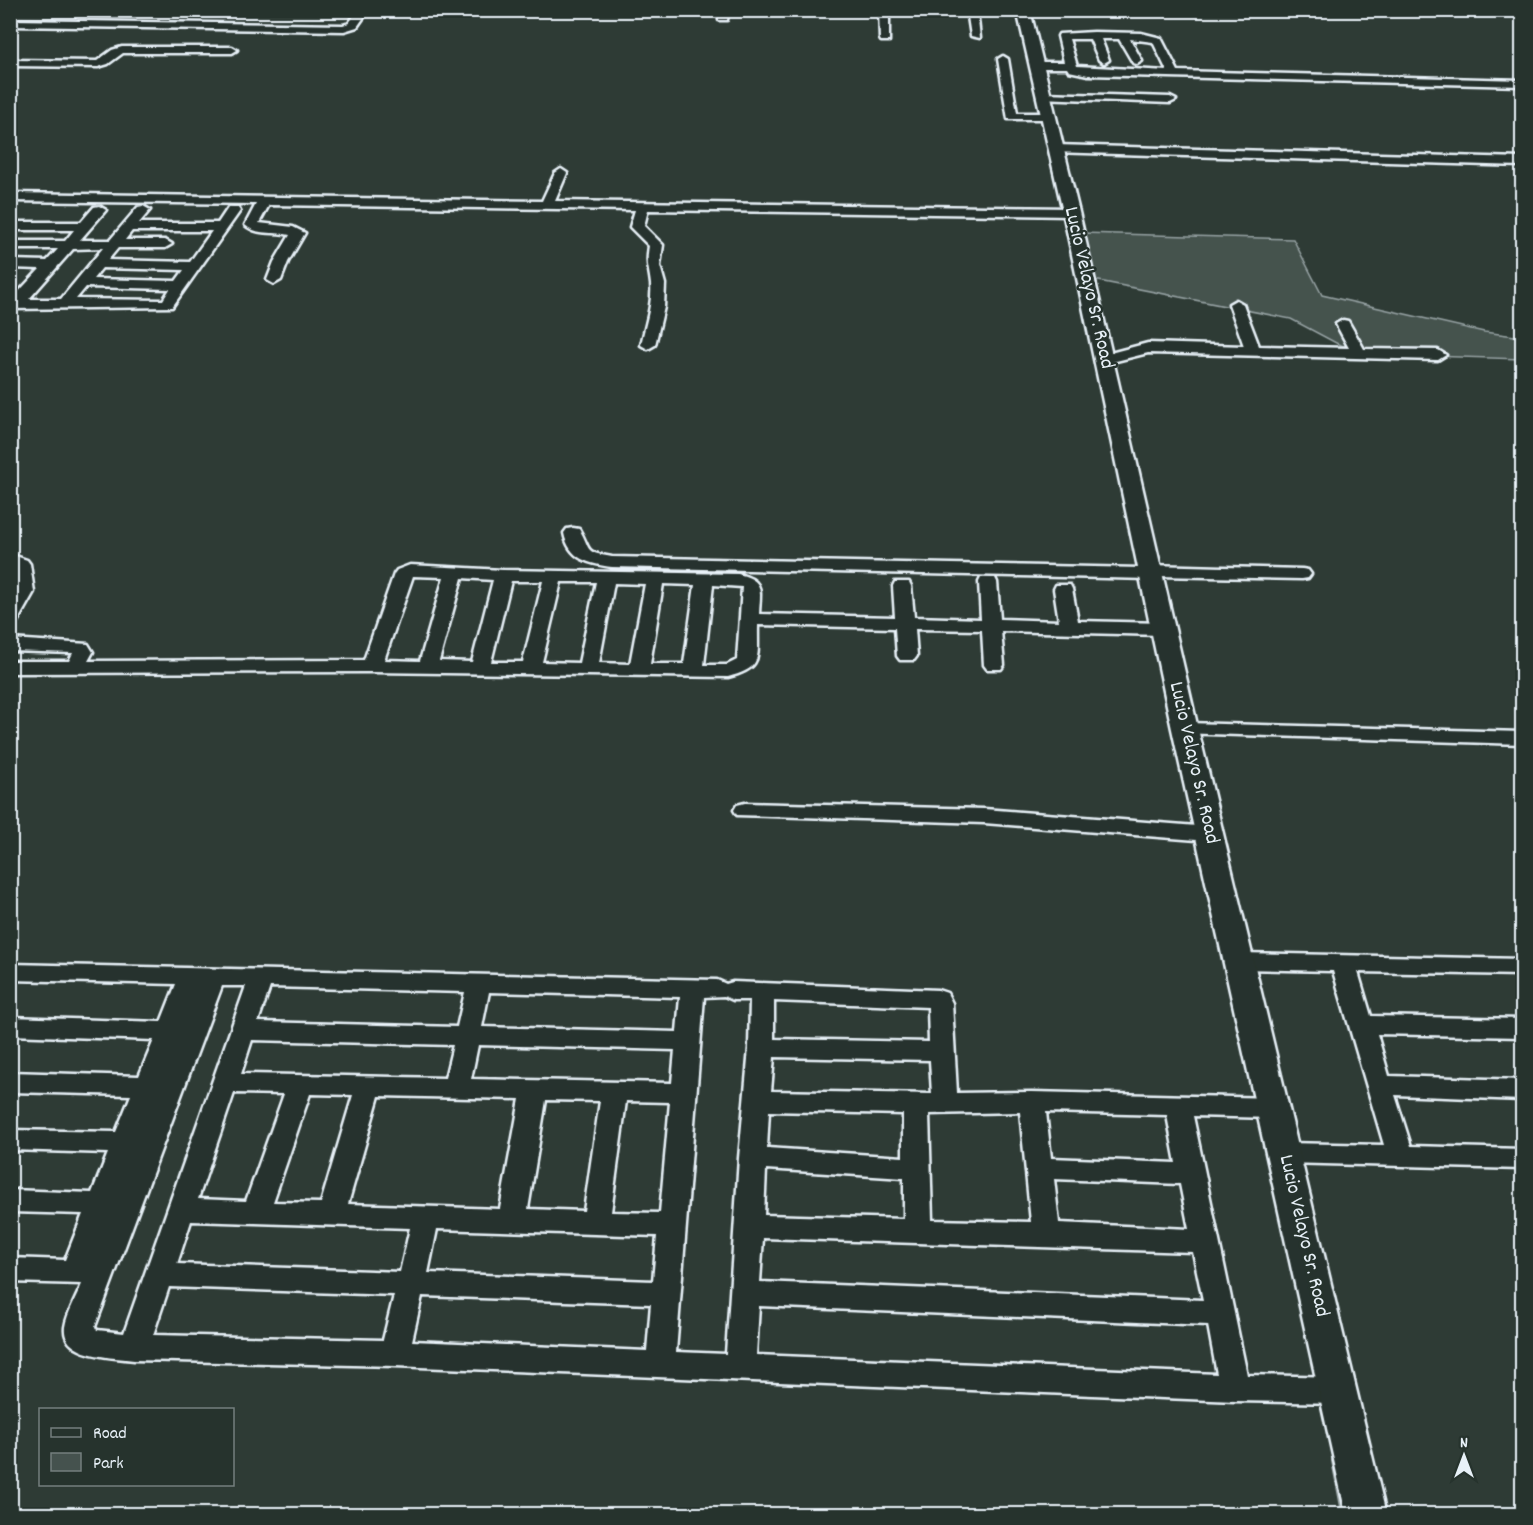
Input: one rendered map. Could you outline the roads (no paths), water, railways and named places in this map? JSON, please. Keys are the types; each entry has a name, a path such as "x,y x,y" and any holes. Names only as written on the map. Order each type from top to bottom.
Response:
{"main road":[{"name":"Lucio Velayo Sr. Road","path":"1023,10 1104,359 1158,629 1185,729 1284,1153 1328,1389 1366,1515"}],"street":[{"path":"10,23 291,27 326,23 353,25 364,10"},
{"path":"884,10 885,39"},
{"path":"972,10 976,36"},
{"path":"10,12 54,12 42,23"},
{"path":"1094,35 1141,63"},
{"path":"1063,36 1123,36 1148,37 1157,40 1141,63 1088,72 1073,69 1069,63 1063,36"},
{"path":"1123,36 1141,63"},
{"path":"10,63 98,64 105,62 117,51 126,49 232,51"},
{"path":"1003,59 1012,117 1045,106 1170,100"},
{"path":"1036,65 1141,63 1522,83"},
{"path":"1055,149 1522,162"},
{"path":"547,205 561,173"},
{"path":"10,197 1071,212"},
{"path":"265,200 252,225 298,233 281,262 274,280"},
{"path":"642,206 637,227 656,245 653,266 658,284 657,307 648,345"},
{"path":"10,208 143,210 238,207 167,304 14,304"},
{"path":"14,304 99,210"},
{"path":"66,303 143,210"},
{"path":"10,226 84,226"},
{"path":"129,227 222,227"},
{"path":"149,265 177,227"},
{"path":"10,244 165,244"},
{"path":"10,264 51,265"},
{"path":"98,264 194,266"},
{"path":"82,284 181,285"},
{"path":"10,285 33,285"},
{"path":"1236,304 1253,351"},
{"path":"1343,324 1359,353"},
{"path":"1104,359 1148,348 1438,355"},
{"path":"573,532 574,545 578,550 600,561 612,562 1146,573 1302,573"},
{"path":"10,559 21,564 25,592 10,618"},
{"path":"10,667 372,666 728,671 745,664 751,587 747,582 705,579 553,576 413,569 404,574 372,666"},
{"path":"428,667 455,572"},
{"path":"480,668 503,574"},
{"path":"531,668 553,576"},
{"path":"588,669 606,577"},
{"path":"639,670 655,578"},
{"path":"693,671 705,579"},
{"path":"988,582 994,665"},
{"path":"902,586 906,656"},
{"path":"1063,589 1070,627"},
{"path":"750,619 1158,629"},
{"path":"10,645 81,648 83,652 75,668"},
{"path":"1185,729 1522,738"},
{"path":"745,810 984,816 1209,834"},
{"path":"1238,961 1522,968"},
{"path":"1343,963 1400,1155"},
{"path":"10,972 714,990 938,999 945,1103"},
{"path":"202,977 170,1031 100,1204 87,1272 80,1326 81,1335 91,1342 134,1347 394,1353 1235,1388 1328,1389"},
{"path":"87,1272 202,977"},
{"path":"134,1347 261,978"},
{"path":"456,1088 479,984"},
{"path":"660,1365 690,1041 714,990"},
{"path":"740,1366 747,1293 752,1158 762,1048 762,992"},
{"path":"1361,1025 1522,1028"},
{"path":"10,1026 170,1031"},
{"path":"242,1031 690,1041"},
{"path":"762,1048 943,1051"},
{"path":"10,1082 148,1086"},
{"path":"225,1083 684,1093"},
{"path":"256,1212 300,1085"},
{"path":"1379,1085 1522,1090"},
{"path":"331,1215 369,1086"},
{"path":"512,1220 536,1090"},
{"path":"596,1223 614,1092"},
{"path":"756,1101 916,1104 1032,1102 1273,1108"},
{"path":"1032,1102 1046,1234"},
{"path":"916,1104 918,1231"},
{"path":"1179,1107 1235,1388"},
{"path":"10,1140 125,1143"},
{"path":"1284,1153 1522,1159"},
{"path":"752,1158 917,1168"},
{"path":"1040,1168 1191,1174"},
{"path":"10,1201 100,1204"},
{"path":"181,1210 672,1225"},
{"path":"394,1353 426,1218"},
{"path":"749,1226 1205,1241"},
{"path":"10,1270 87,1272"},
{"path":"158,1275 666,1293"},
{"path":"747,1293 1219,1313"}],"waterway":[{"path":"1334,1461 1344,1512"}]}
